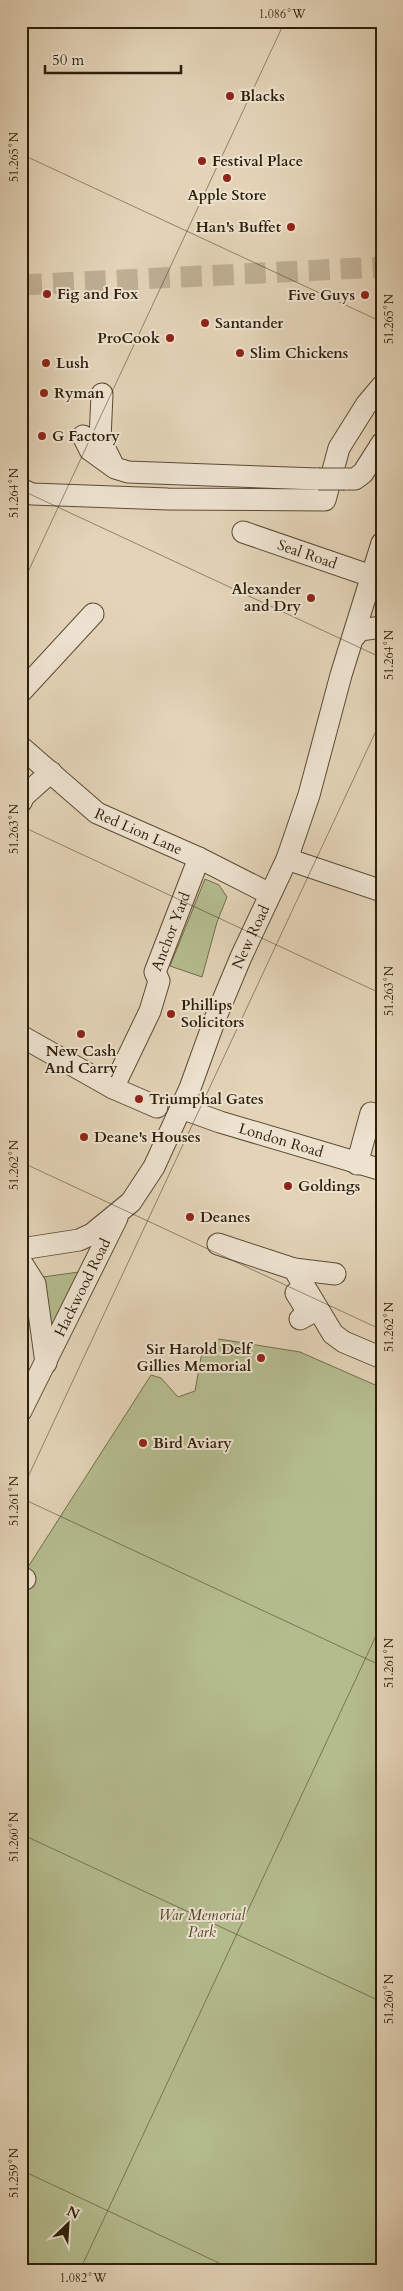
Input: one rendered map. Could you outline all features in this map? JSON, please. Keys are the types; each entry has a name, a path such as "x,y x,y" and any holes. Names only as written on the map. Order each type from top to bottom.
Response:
{"street":[{"path":"21,489 32,494 168,499 325,500 339,448 366,405 382,386"},
{"path":"102,394 100,439 115,468"},
{"path":"83,436 90,450 115,468 128,472 355,479 363,473 382,443"},
{"name":"Seal Road","path":"243,532 371,576"},
{"name":"New Road","path":"21,1249 79,1240 104,1226 131,1202 154,1167 181,1108 215,1018 287,859 309,795 341,675 382,543"},
{"path":"21,692 93,614"},
{"path":"354,638 360,630 382,627"},
{"name":"Red Lion Lane","path":"21,747 97,813 199,858 270,894"},
{"path":"21,802 24,796 51,772"},
{"name":"Anchor Yard","path":"113,1088 150,1010 159,982 155,972 199,858"},
{"path":"287,859 382,891"},
{"path":"21,1036 113,1088 157,1107"},
{"name":"London Road","path":"181,1108 220,1122 382,1170"},
{"path":"357,1164 370,1113"},
{"name":"Hackwood Road","path":"21,1411 46,1363 84,1281 113,1229 119,1213"},
{"path":"218,1244 289,1267 335,1274"},
{"name":"Hackwood Road","path":"21,1262 35,1284 46,1363"},
{"path":"289,1267 288,1280 309,1314 300,1320"},
{"path":"289,1267 333,1334 344,1342 382,1358"}],"green space":[{"path":"205,879 219,885 227,897 217,922 202,977 170,966"},
{"path":"79,1272 50,1336 48,1300 43,1277"},
{"name":"War Memorial Park","path":"219,1339 300,1352 382,1388 382,2270 21,2270 21,1578 151,1375 161,1378 178,1397 195,1391 201,1357"}],"tunnel":[{"path":"377,117 382,118"},
{"path":"21,285 382,267"}],"place":[{"name":"Blacks","path":"230,96"},
{"name":"Festival Place","path":"202,161"},
{"name":"Apple Store","path":"227,178"},
{"name":"Han's Buffet","path":"291,227"},
{"name":"Fig and Fox","path":"47,294"},
{"name":"Five Guys","path":"365,295"},
{"name":"Santander","path":"205,323"},
{"name":"ProCook","path":"170,338"},
{"name":"Slim Chickens","path":"240,353"},
{"name":"Lush","path":"46,363"},
{"name":"Ryman","path":"44,393"},
{"name":"G Factory","path":"42,436"},
{"name":"Alexander and Dry","path":"311,598"},
{"name":"Phillips Solicitors","path":"171,1014"},
{"name":"New Cash And Carry","path":"81,1034"},
{"name":"Triumphal Gates","path":"139,1099"},
{"name":"Deane's Houses","path":"84,1137"},
{"name":"Goldings","path":"288,1186"},
{"name":"Deanes","path":"190,1217"},
{"name":"Sir Harold Delf Gillies Memorial","path":"261,1358"},
{"name":"Bird Aviary","path":"143,1443"}]}
